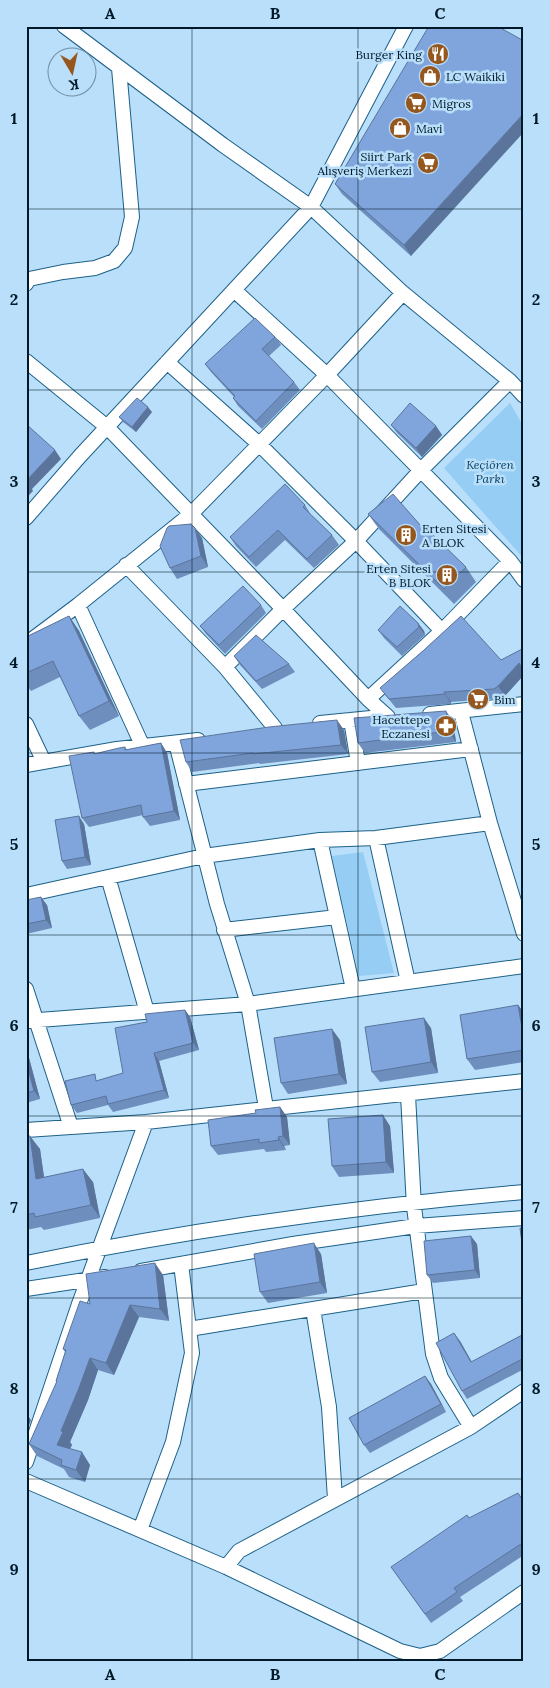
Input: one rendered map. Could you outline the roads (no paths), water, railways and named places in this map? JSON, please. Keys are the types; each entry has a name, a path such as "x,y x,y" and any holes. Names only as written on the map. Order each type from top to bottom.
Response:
{"street":[{"path":"64,26 223,145 311,207 403,293 510,381 524,396"},
{"path":"26,518 107,427 311,207 406,26"},
{"path":"26,284 29,280 63,272 95,268 114,261 125,248 132,217 119,68"},
{"path":"234,290 327,375 510,561 524,580"},
{"path":"26,644 78,605 191,514 327,375 403,293"},
{"path":"26,361 107,427 388,717"},
{"path":"167,362 259,444 356,541 442,632"},
{"path":"226,667 356,541 421,470 510,381"},
{"path":"368,698 442,632 510,561"},
{"path":"126,565 226,667 280,728 255,731"},
{"path":"78,605 143,747"},
{"path":"303,725 460,712 524,704"},
{"path":"460,712 490,823 524,934"},
{"path":"351,720 358,763"},
{"path":"26,724 44,762"},
{"path":"26,765 216,737"},
{"path":"176,743 224,930 248,1004 266,1108"},
{"path":"186,784 471,750"},
{"path":"26,895 204,856 320,840 376,838 490,823"},
{"path":"376,838 408,982"},
{"path":"320,840 353,989"},
{"path":"108,877 147,1012"},
{"path":"224,930 337,917"},
{"path":"31,1021 248,1004 524,966"},
{"path":"26,989 31,1021 71,1127"},
{"path":"26,1130 146,1122 524,1081"},
{"path":"408,1095 416,1226 433,1354 441,1378 471,1427"},
{"path":"26,1462 99,1248 146,1122"},
{"path":"26,1263 99,1248 251,1224 414,1202 524,1192"},
{"path":"26,1289 293,1244 416,1226 524,1218"},
{"path":"140,1530 172,1442 192,1353 181,1264"},
{"path":"189,1329 424,1291"},
{"path":"313,1308 329,1407 336,1499"},
{"path":"226,1567 239,1551 471,1427 524,1392"},
{"path":"26,1481 226,1567 400,1651 420,1656 440,1651 524,1592"}],"place":[{"name":"Burger King","path":"438,54"},
{"name":"LC Waikiki","path":"430,76"},
{"name":"Migros","path":"416,103"},
{"name":"Mavi","path":"400,128"},
{"name":"Siirt Park Alışveriş Merkezi","path":"428,163"},
{"name":"Erten Sitesi A BLOK","path":"406,535"},
{"name":"Erten Sitesi B BLOK","path":"447,575"},
{"name":"Bim","path":"478,699"},
{"name":"Hacettepe Eczanesi","path":"446,726"}],"park label":[{"name":"Keçiören Parkı","path":"490,471"}]}
